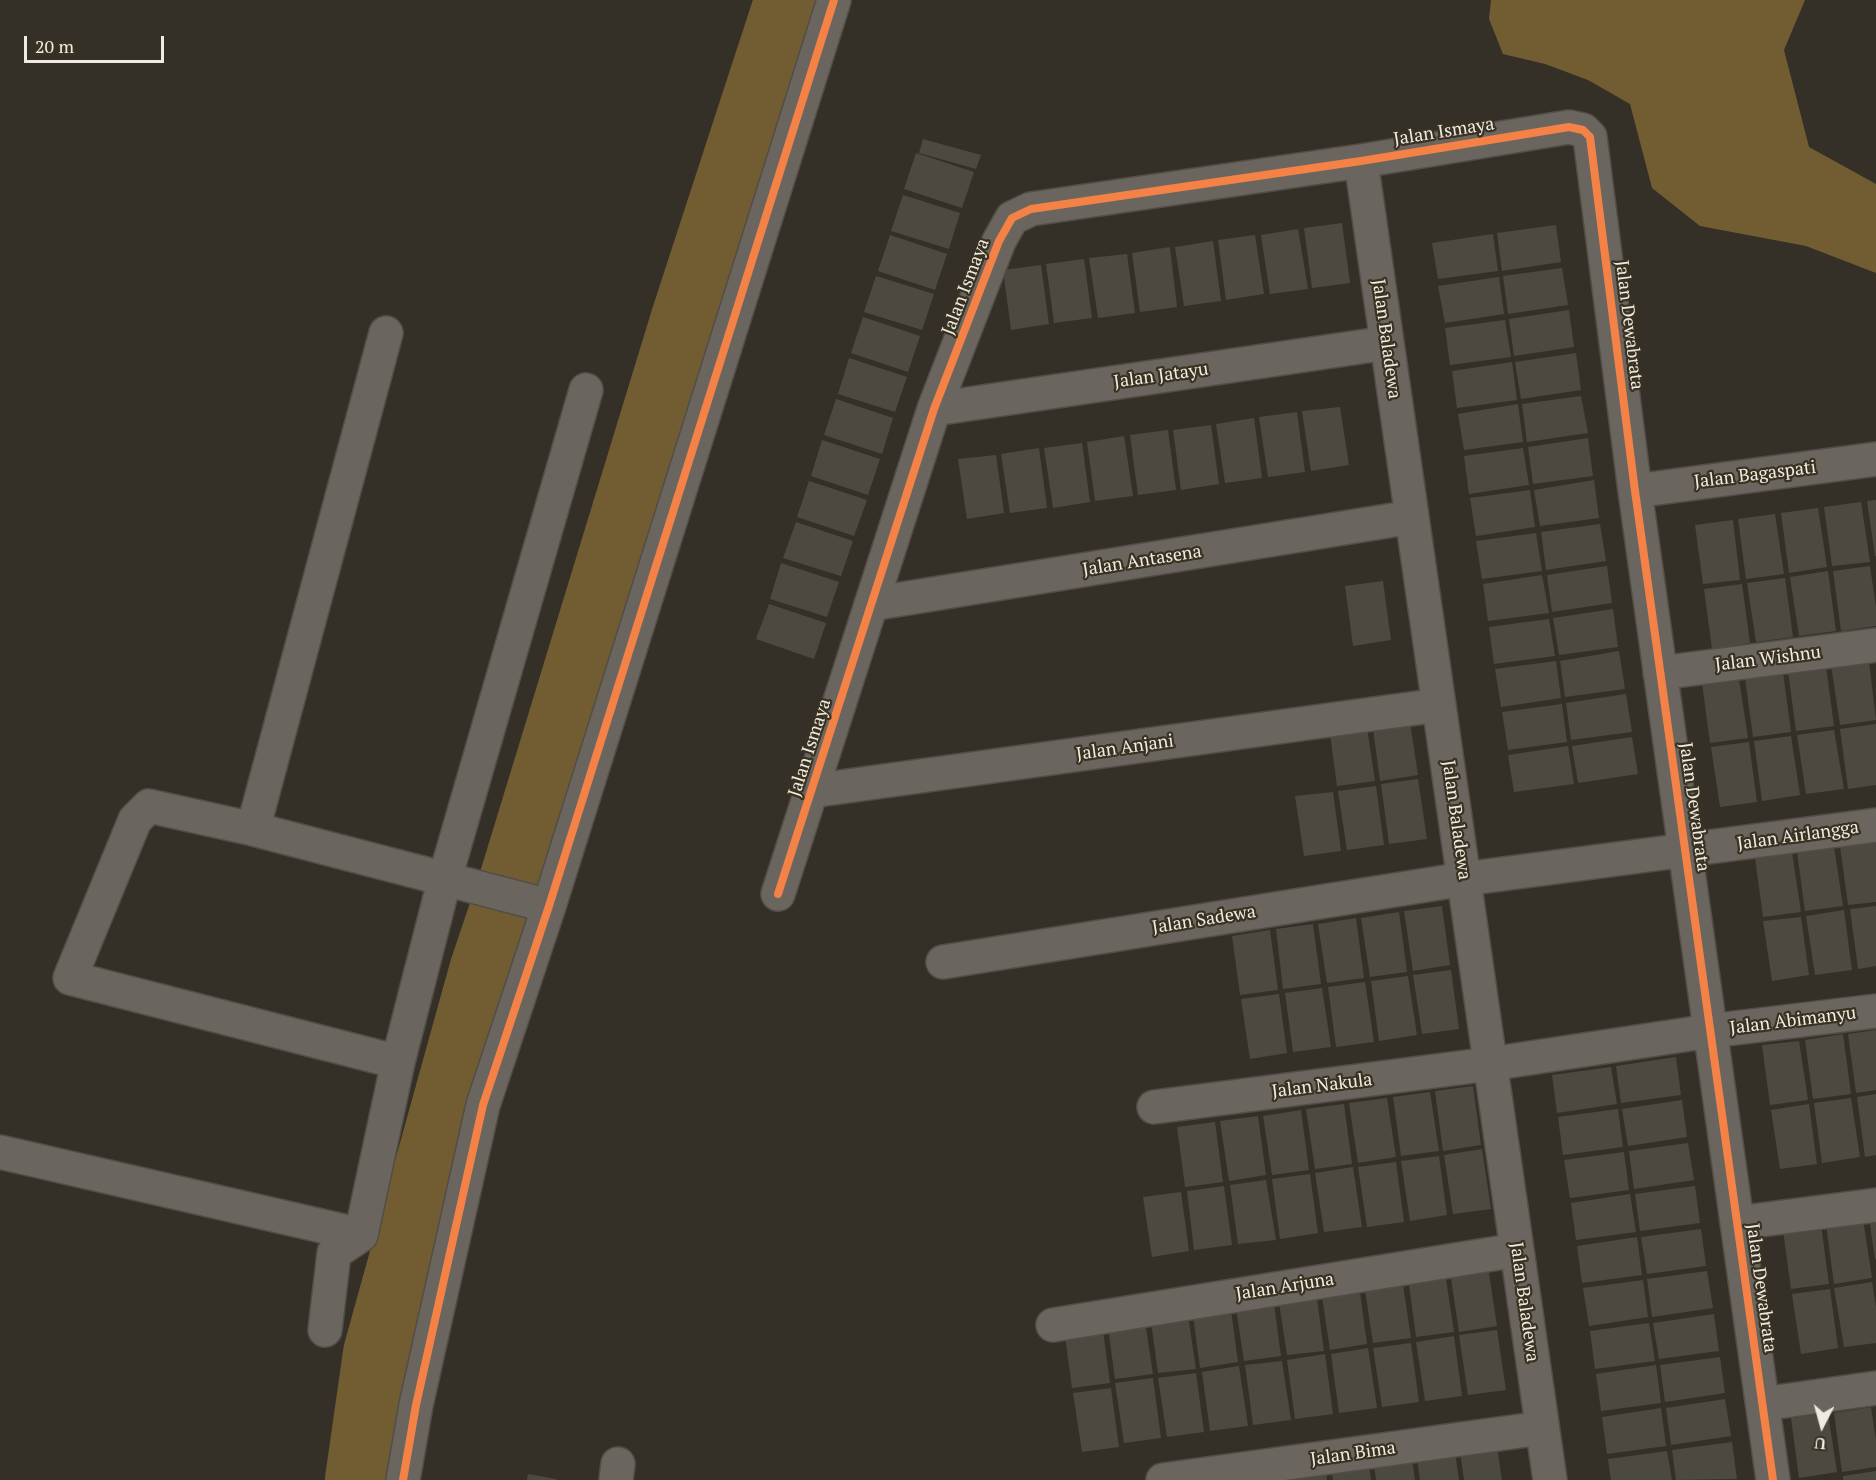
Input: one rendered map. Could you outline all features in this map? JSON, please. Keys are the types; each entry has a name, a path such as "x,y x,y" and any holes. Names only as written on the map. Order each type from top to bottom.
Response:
{"street":[{"path":"403,1480 416,1405 483,1106 549,906 834,0"},
{"name":"Jalan Ismaya","path":"778,894 934,409 999,241 1012,218 1031,209 1361,161 1569,127 1583,130 1590,137"},
{"name":"Jalan Dewabrata","path":"1590,137 1635,491 1773,1480"},
{"name":"Jalan Baladewa","path":"1361,161 1550,1480"},
{"path":"253,829 386,333"},
{"name":"Jalan Jatayu","path":"934,409 1387,343"},
{"path":"325,1330 334,1253 362,1235 398,1062 445,878 585,390"},
{"name":"Jalan Bagaspati","path":"1635,491 1876,459"},
{"name":"Jalan Antasena","path":"871,604 1412,517"},
{"name":"Jalan Wishnu","path":"1660,673 1876,645"},
{"name":"Jalan Anjani","path":"811,791 1439,705"},
{"path":"398,1062 70,978 135,820 149,806 253,829 549,906"},
{"name":"Jalan Airlangga","path":"1464,879 1876,825"},
{"name":"Jalan Sadewa","path":"943,962 1464,879"},
{"name":"Jalan Abimanyu","path":"1490,1064 1710,1031 1876,1011"},
{"name":"Jalan Nakula","path":"1154,1107 1490,1064"},
{"path":"0,1152 362,1235"},
{"path":"1737,1223 1876,1205"},
{"name":"Jalan Arjuna","path":"1053,1325 1517,1250"},
{"path":"1763,1404 1876,1388"},
{"name":"Jalan Bima","path":"1163,1480 1542,1428"}],"shaded area":[{"path":"797,0 834,0 549,906 404,1480 366,1480 385,1354 491,972 516,898 662,421"},
{"path":"1491,0 1805,0 1784,50 1809,147 1876,184 1876,273 1806,246 1700,226 1652,188 1630,104 1588,80 1545,64 1503,54 1489,19"}],"building":[{"path":"923,139 981,155 976,169 919,153"},
{"path":"916,153 974,172 962,208 904,189"},
{"path":"903,195 960,213 949,249 891,231"},
{"path":"1342,223 1350,283 1312,288 1304,228"},
{"path":"1556,225 1561,262 1502,271 1497,233"},
{"path":"1298,229 1308,289 1270,294 1261,235"},
{"path":"1493,234 1498,271 1438,279 1432,243"},
{"path":"890,235 947,254 935,290 878,271"},
{"path":"1255,235 1264,294 1226,300 1218,240"},
{"path":"1213,241 1221,301 1184,306 1175,247"},
{"path":"1170,247 1177,307 1140,312 1132,253"},
{"path":"1127,254 1135,313 1098,318 1089,258"},
{"path":"1084,259 1092,318 1054,323 1046,264"},
{"path":"1041,265 1049,324 1011,330 1003,270"},
{"path":"1562,268 1568,305 1508,314 1503,276"},
{"path":"876,276 934,294 922,330 864,312"},
{"path":"1499,277 1504,314 1445,323 1438,286"},
{"path":"1569,310 1574,347 1514,356 1509,319"},
{"path":"863,317 920,336 908,372 851,353"},
{"path":"1505,320 1511,357 1450,365 1445,328"},
{"path":"1576,353 1581,390 1521,399 1515,362"},
{"path":"849,358 907,377 895,412 838,394"},
{"path":"1512,362 1517,400 1457,408 1452,371"},
{"path":"1581,396 1588,433 1527,442 1522,404"},
{"path":"836,399 893,418 882,454 824,435"},
{"path":"1518,404 1523,442 1464,450 1458,414"},
{"path":"1340,407 1349,465 1311,471 1302,411"},
{"path":"1297,412 1305,472 1268,477 1259,417"},
{"path":"1254,418 1262,478 1225,483 1216,424"},
{"path":"1211,425 1219,484 1181,490 1173,430"},
{"path":"1168,430 1176,490 1138,495 1130,435"},
{"path":"1124,436 1133,496 1095,501 1087,442"},
{"path":"1588,438 1593,476 1533,484 1528,447"},
{"path":"822,440 880,459 868,495 811,476"},
{"path":"1082,443 1090,502 1053,508 1044,448"},
{"path":"1039,448 1047,508 1010,513 1001,454"},
{"path":"1523,448 1529,485 1469,494 1464,456"},
{"path":"996,455 1004,513 967,519 958,459"},
{"path":"1594,480 1599,518 1540,526 1534,490"},
{"path":"809,481 867,500 854,536 797,517"},
{"path":"1530,490 1535,527 1476,536 1470,498"},
{"path":"1876,500 1876,556 1875,556 1867,501"},
{"path":"1861,502 1870,562 1832,566 1824,507"},
{"path":"1818,508 1827,567 1789,573 1781,513"},
{"path":"1775,514 1784,574 1746,579 1738,519"},
{"path":"1733,520 1740,580 1703,584 1695,525"},
{"path":"796,522 853,541 841,576 783,558"},
{"path":"1600,524 1606,561 1546,570 1541,532"},
{"path":"1536,533 1542,571 1482,579 1476,541"},
{"path":"781,563 839,582 827,617 770,599"},
{"path":"1607,566 1612,603 1552,612 1547,575"},
{"path":"1870,566 1876,607 1876,626 1841,631 1833,571"},
{"path":"1828,571 1836,631 1799,636 1790,577"},
{"path":"1542,575 1549,613 1488,621 1483,584"},
{"path":"1785,578 1793,637 1756,642 1747,583"},
{"path":"1383,581 1391,640 1353,646 1345,586"},
{"path":"1742,584 1750,643 1712,649 1704,589"},
{"path":"769,604 826,623 814,659 756,639"},
{"path":"1613,609 1618,647 1559,655 1553,618"},
{"path":"1549,619 1555,656 1494,664 1489,627"},
{"path":"1619,651 1625,689 1565,697 1560,661"},
{"path":"1556,661 1561,698 1501,707 1495,669"},
{"path":"1869,661 1876,720 1840,725 1831,665"},
{"path":"1826,666 1834,726 1796,731 1788,671"},
{"path":"1783,672 1791,732 1753,737 1745,678"},
{"path":"1739,679 1748,738 1710,743 1702,683"},
{"path":"1626,694 1632,732 1571,740 1566,703"},
{"path":"1562,704 1567,742 1508,750 1502,712"},
{"path":"1409,716 1418,775 1380,781 1372,721"},
{"path":"1366,721 1375,781 1337,786 1329,727"},
{"path":"1876,724 1876,785 1848,789 1840,729"},
{"path":"1834,730 1844,789 1806,794 1797,735"},
{"path":"1791,736 1800,795 1762,801 1754,741"},
{"path":"1632,737 1638,774 1578,783 1572,746"},
{"path":"1749,742 1757,802 1720,807 1711,747"},
{"path":"1568,746 1574,784 1514,792 1508,755"},
{"path":"1418,779 1427,839 1389,844 1381,784"},
{"path":"1376,786 1384,845 1347,850 1338,791"},
{"path":"1333,792 1341,851 1304,856 1295,796"},
{"path":"1876,841 1876,902 1848,905 1840,846"},
{"path":"1834,847 1843,906 1805,911 1797,852"},
{"path":"1792,852 1801,912 1763,917 1755,858"},
{"path":"1442,906 1450,965 1413,971 1404,911"},
{"path":"1876,906 1876,966 1858,969 1850,909"},
{"path":"1844,910 1852,970 1815,975 1806,916"},
{"path":"1399,912 1407,972 1370,977 1361,918"},
{"path":"1801,917 1809,975 1772,981 1763,921"},
{"path":"1356,918 1364,978 1327,983 1318,924"},
{"path":"1313,924 1321,984 1283,989 1276,929"},
{"path":"1270,930 1278,990 1240,995 1232,936"},
{"path":"1451,970 1459,1029 1422,1034 1413,975"},
{"path":"1408,976 1417,1035 1379,1041 1371,981"},
{"path":"1365,982 1374,1042 1336,1047 1328,987"},
{"path":"1322,988 1331,1047 1293,1052 1285,993"},
{"path":"1279,994 1287,1053 1250,1059 1241,999"},
{"path":"1876,1030 1876,1090 1856,1093 1848,1034"},
{"path":"1843,1034 1851,1094 1813,1099 1805,1040"},
{"path":"1799,1041 1808,1100 1770,1105 1762,1045"},
{"path":"1676,1057 1681,1095 1621,1103 1616,1066"},
{"path":"1611,1067 1617,1104 1557,1113 1552,1075"},
{"path":"1473,1086 1481,1145 1443,1151 1435,1091"},
{"path":"1430,1092 1439,1151 1401,1156 1393,1097"},
{"path":"1876,1094 1876,1155 1865,1157 1857,1097"},
{"path":"1387,1098 1396,1157 1358,1163 1349,1103"},
{"path":"1851,1098 1860,1157 1822,1163 1814,1103"},
{"path":"1682,1100 1687,1137 1628,1146 1622,1109"},
{"path":"1344,1104 1352,1164 1315,1169 1306,1109"},
{"path":"1809,1104 1817,1164 1780,1169 1771,1110"},
{"path":"1618,1109 1623,1147 1563,1155 1558,1117"},
{"path":"1301,1110 1309,1170 1272,1175 1263,1116"},
{"path":"1258,1116 1266,1175 1229,1181 1220,1121"},
{"path":"1215,1122 1223,1182 1185,1187 1177,1127"},
{"path":"1688,1143 1694,1180 1634,1189 1629,1151"},
{"path":"1482,1149 1491,1209 1453,1214 1444,1155"},
{"path":"1624,1152 1629,1190 1570,1198 1564,1160"},
{"path":"1439,1156 1447,1215 1410,1221 1401,1161"},
{"path":"1396,1162 1404,1222 1367,1227 1358,1167"},
{"path":"1353,1167 1362,1227 1324,1232 1315,1173"},
{"path":"1310,1174 1318,1233 1280,1239 1272,1179"},
{"path":"1266,1180 1276,1240 1238,1244 1230,1185"},
{"path":"1224,1186 1232,1245 1194,1250 1187,1191"},
{"path":"1695,1186 1700,1223 1640,1231 1635,1194"},
{"path":"1181,1192 1189,1251 1152,1257 1143,1197"},
{"path":"1630,1194 1636,1232 1576,1240 1571,1203"},
{"path":"1876,1217 1876,1259 1875,1259 1869,1218"},
{"path":"1863,1219 1872,1278 1834,1284 1826,1224"},
{"path":"1821,1225 1829,1284 1791,1289 1783,1230"},
{"path":"1701,1229 1706,1266 1647,1274 1641,1237"},
{"path":"1637,1237 1642,1275 1582,1283 1577,1246"},
{"path":"1488,1267 1497,1326 1459,1332 1450,1272"},
{"path":"1707,1271 1713,1308 1652,1317 1647,1279"},
{"path":"1445,1272 1454,1332 1416,1337 1408,1277"},
{"path":"1402,1278 1411,1338 1373,1343 1364,1284"},
{"path":"1643,1280 1648,1317 1589,1326 1583,1288"},
{"path":"1872,1282 1876,1307 1876,1343 1844,1347 1834,1288"},
{"path":"1359,1285 1367,1344 1330,1350 1321,1290"},
{"path":"1830,1289 1838,1348 1801,1354 1792,1294"},
{"path":"1316,1291 1324,1351 1287,1355 1278,1296"},
{"path":"1273,1296 1281,1356 1244,1361 1235,1302"},
{"path":"1230,1303 1238,1362 1200,1368 1192,1308"},
{"path":"1187,1309 1196,1369 1158,1373 1150,1314"},
{"path":"1714,1314 1719,1351 1659,1359 1653,1323"},
{"path":"1144,1315 1153,1374 1115,1379 1107,1320"},
{"path":"1102,1323 1110,1383 1072,1388 1064,1329"},
{"path":"1649,1323 1655,1361 1595,1369 1590,1331"},
{"path":"1497,1330 1506,1390 1468,1395 1459,1335"},
{"path":"1454,1336 1462,1396 1425,1401 1416,1342"},
{"path":"1411,1343 1419,1402 1382,1407 1373,1348"},
{"path":"1368,1348 1377,1408 1339,1413 1331,1354"},
{"path":"1325,1354 1333,1414 1295,1419 1287,1360"},
{"path":"1720,1357 1725,1393 1665,1402 1660,1365"},
{"path":"1282,1361 1291,1420 1253,1425 1245,1365"},
{"path":"1656,1365 1661,1403 1601,1411 1596,1374"},
{"path":"1239,1366 1248,1426 1210,1431 1202,1372"},
{"path":"1196,1373 1204,1432 1167,1437 1158,1378"},
{"path":"1153,1378 1161,1438 1124,1443 1115,1383"},
{"path":"1111,1388 1119,1447 1082,1452 1073,1393"},
{"path":"1725,1399 1731,1436 1671,1445 1666,1408"},
{"path":"1871,1407 1876,1440 1876,1467 1842,1472 1834,1413"},
{"path":"1661,1408 1666,1446 1607,1454 1602,1417"},
{"path":"1828,1413 1837,1472 1799,1478 1791,1418"},
{"path":"1732,1442 1737,1479 1676,1480 1672,1450"},
{"path":"1497,1446 1502,1480 1464,1480 1460,1451"},
{"path":"1667,1451 1672,1480 1611,1480 1608,1459"},
{"path":"1455,1452 1459,1480 1420,1480 1417,1458"},
{"path":"1412,1459 1415,1480 1376,1480 1374,1464"},
{"path":"1369,1465 1371,1480 1333,1480 1331,1469"},
{"path":"1326,1470 1327,1480 1289,1480 1288,1476"},
{"path":"1876,1471 1876,1480 1843,1480 1843,1476"},
{"path":"528,1474 556,1479 556,1480 527,1480"}],"waterway":[{"path":"367,1480 385,1354 491,972 516,898 693,319 797,0"}],"cycle path":[{"path":"403,1480 416,1405 483,1105 549,906 834,0"},
{"path":"778,894 934,409 999,241 1012,218 1031,209 1361,161 1569,127 1583,130 1590,137 1635,491 1773,1480"}]}
